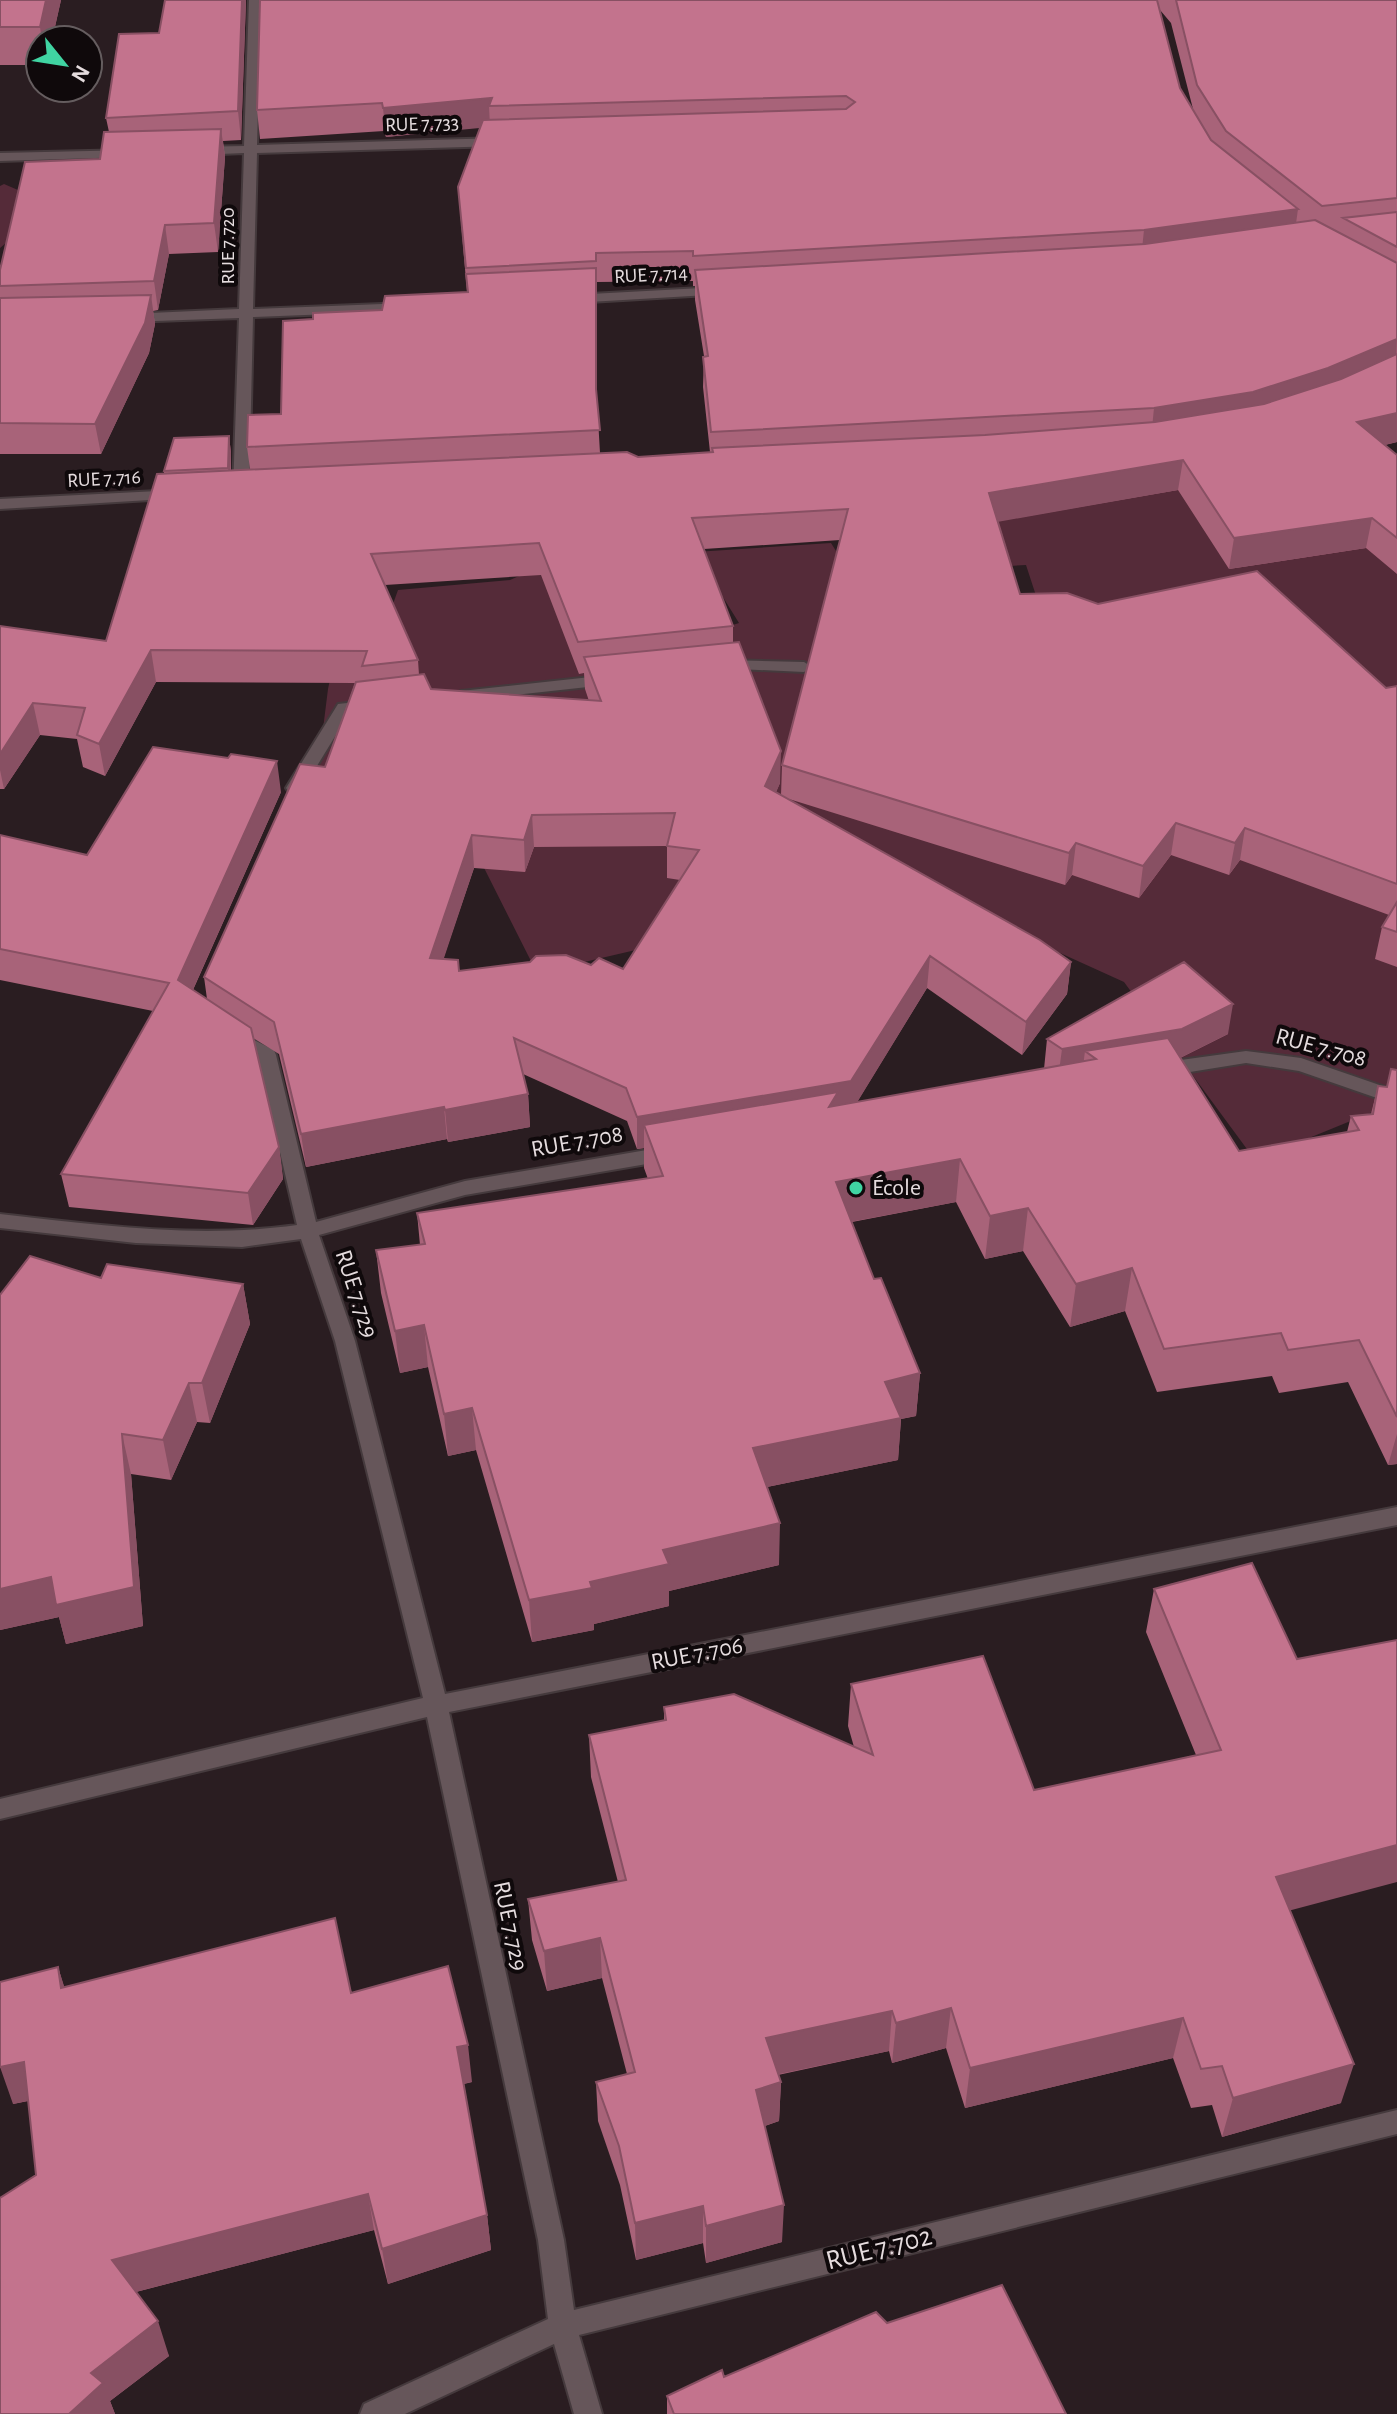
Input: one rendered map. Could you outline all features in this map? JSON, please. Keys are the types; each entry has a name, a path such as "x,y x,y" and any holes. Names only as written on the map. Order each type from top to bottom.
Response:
{"street":[{"name":"RUE 7.720","path":"241,491 248,315 248,149 255,0"},
{"name":"RUE 7.733","path":"186,151 515,141"},
{"path":"0,157 140,153"},
{"name":"RUE 7.714","path":"550,300 741,290"},
{"path":"108,319 423,306"},
{"name":"RUE 7.716","path":"0,504 195,494"},
{"path":"697,669 726,665 804,667"},
{"path":"438,698 624,678"},
{"path":"283,813 303,770 344,708 391,703"},
{"name":"RUE 7.729","path":"219,1027 267,1055 308,1231 345,1341 436,1705 551,2240 563,2326 588,2414"},
{"name":"RUE 7.708","path":"1141,1073 1246,1057 1301,1065 1397,1098"},
{"name":"RUE 7.708","path":"0,1221 136,1236 242,1240 308,1231 465,1188 685,1150"},
{"name":"RUE 7.706","path":"0,1809 436,1705 1397,1516"},
{"name":"RUE 7.702","path":"374,2414 563,2326 1397,2122"}],"shaded area":[{"path":"4,184 18,190 12,238 0,248 0,186"},
{"path":"1149,447 1397,553 1397,1106 1375,1111 1255,1160 1124,982 824,846 640,949 537,973 468,836 314,801 328,689 341,627 384,629 398,590 510,580 544,565 679,642 739,623 695,552 831,543 863,594 1042,614 1026,565 957,569 931,526"}],"building":[{"path":"0,0 46,0 41,24 0,27"},
{"path":"165,0 242,0 238,111 106,118 119,34 159,33"},
{"path":"260,0 1157,0 1180,88 1211,140 1298,209 1144,230 693,256 693,251 596,253 596,261 466,268 458,187 483,120 846,109 855,102 846,96 489,106 492,98 383,108 382,103 257,110"},
{"path":"1176,0 1397,0 1397,198 1322,206 1226,131 1197,85"},
{"path":"221,129 214,223 165,225 154,281 0,286 0,270 25,162 100,159 104,132"},
{"path":"1397,212 1397,247 1343,218"},
{"path":"1315,220 1397,263 1397,339 1328,368 1253,392 1154,408 711,432 703,357 708,356 695,270 1145,244"},
{"path":"596,268 596,389 600,430 247,447 248,415 281,414 283,321 313,319 313,313 382,310 385,296 468,292 466,274"},
{"path":"151,295 145,323 95,424 0,423 0,298"},
{"path":"1397,354 1397,413 1357,422 1397,455 1397,538 1372,518 1234,538 1183,460 989,493 1020,594 1067,593 1098,604 1257,571 1386,688 1397,686 1397,884 1245,828 1235,843 1176,823 1143,866 1076,843 1069,853 782,765 848,509 692,518 733,626 578,642 539,543 371,554 418,660 362,666 367,651 151,650 99,744 77,735 85,708 33,703 0,754 0,626 106,641 157,474 627,452 638,457 713,452 712,448 985,435 1155,422 1264,404 1341,379"},
{"path":"229,436 228,468 164,471 174,438"},
{"path":"739,642 781,751 765,786 1040,940 1071,962 1026,1022 930,956 851,1081 637,1117 626,1088 514,1038 528,1094 301,1134 274,1022 204,977 300,764 325,767 356,682 424,674 431,689 601,701 584,657","holes":["675,813 667,846 699,850 623,969 599,958 591,965 566,955 536,956 530,962 459,971 458,960 430,958 472,835 524,840 532,815"]},
{"path":"153,747 228,758 231,754 277,761 178,980 251,1028 279,1147 248,1193 61,1174 169,983 0,949 0,835 87,855"},
{"path":"1397,902 1397,932 1382,927"},
{"path":"1184,962 1233,1004 1182,1029 1062,1049 1047,1039"},
{"path":"1168,1038 1239,1151 1359,1130 1351,1116 1373,1114 1378,1086 1387,1087 1391,1069 1397,1070 1397,1417 1359,1340 1288,1350 1281,1333 1164,1349 1132,1268 1076,1284 1028,1208 990,1216 960,1159 836,1182 874,1279 881,1278 920,1373 885,1382 901,1418 753,1448 780,1523 663,1550 669,1564 590,1582 592,1588 529,1600 472,1408 444,1414 424,1325 395,1331 376,1250 425,1244 417,1213 663,1176 644,1125 838,1092 829,1107 1096,1059 1085,1051"},
{"path":"30,1256 101,1278 107,1264 243,1284 202,1383 189,1383 163,1440 122,1434 134,1587 56,1605 51,1577 0,1589 0,1295"},
{"path":"1252,1563 1297,1659 1397,1640 1397,1845 1276,1877 1354,2064 1233,2098 1222,2066 1201,2069 1183,2018 970,2068 951,2008 896,2023 892,2011 766,2038 781,2082 756,2090 784,2205 706,2226 703,2206 635,2223 619,2146 596,2082 635,2072 600,1938 544,1951 528,1899 626,1880 589,1735 666,1720 664,1707 734,1694 873,1755 851,1684 983,1656 1034,1790 1221,1750 1154,1589"},
{"path":"335,1918 351,1993 448,1966 468,2045 457,2047 487,2215 382,2249 368,2194 112,2260 158,2321 91,2373 103,2383 69,2414 0,2414 0,2198 36,2175 24,2062 0,2067 0,1982 58,1967 61,1988"},
{"path":"1002,2285 1066,2414 674,2414 667,2396 722,2370 724,2377 876,2312 887,2323"}],"place":[{"name":"École","path":"856,1188"}]}
